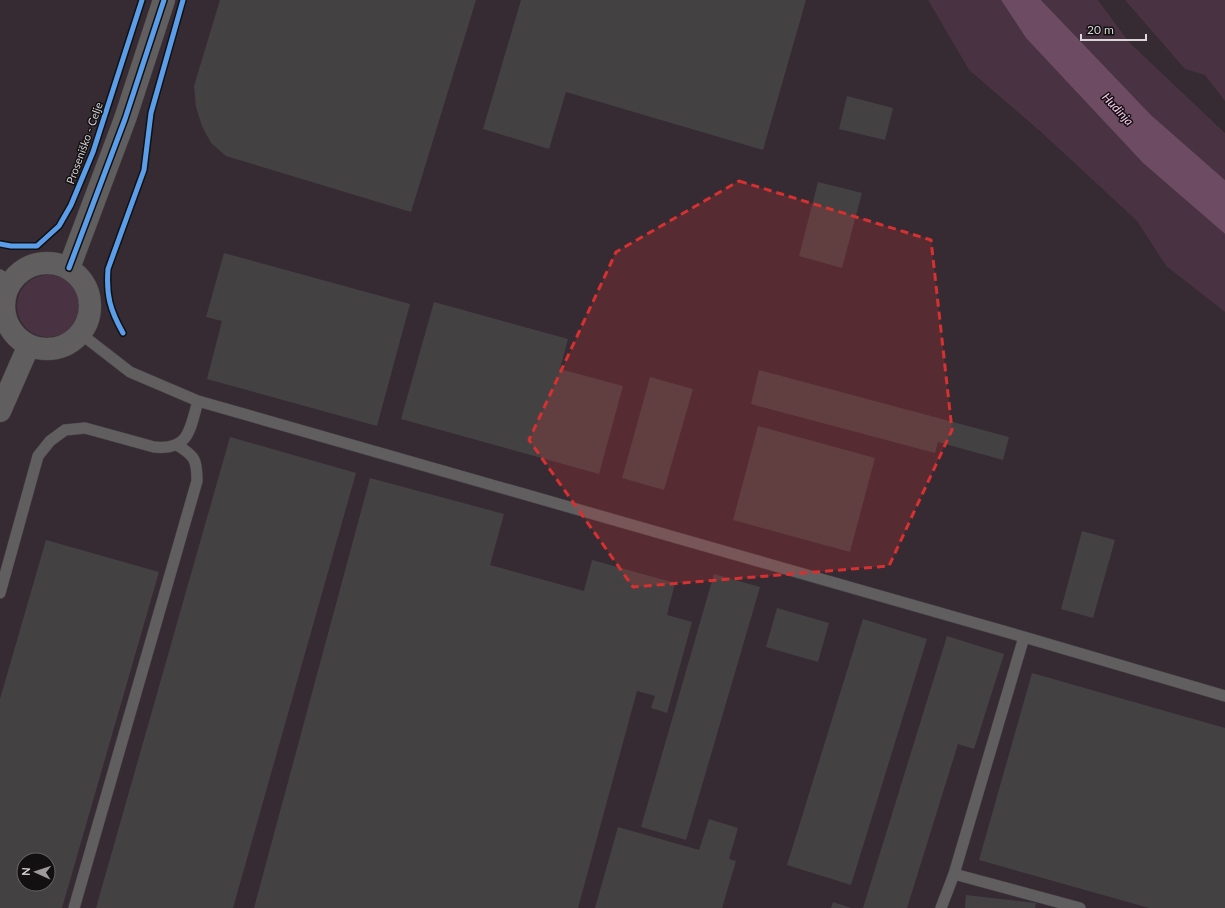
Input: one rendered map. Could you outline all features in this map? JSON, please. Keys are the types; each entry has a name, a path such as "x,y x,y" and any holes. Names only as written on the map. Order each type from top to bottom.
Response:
{"street":[{"path":"68,268 125,119 164,0"},
{"path":"47,262 68,268 79,276 86,286 90,298 91,310 87,323 81,334 70,343 57,348 43,349 29,345 19,339 3,321 6,294 5,279 18,274 26,268 47,262"},
{"path":"0,410 29,345"}],"lane":[{"path":"81,334 130,372 198,401 1024,637 1225,696"},
{"path":"0,593 38,456 50,441 66,430 85,428 154,447 164,448 177,445 188,435 198,401"},
{"path":"74,908 197,481 197,466 190,453 177,445"},
{"path":"941,908 954,874 1024,637"},
{"path":"954,874 1080,908"}],"highlighted area":[{"path":"739,181 931,240 952,430 889,566 633,587 529,440 616,252"}],"shaded area":[{"path":"0,0 928,0 969,70 1042,133 1137,221 1166,266 1225,312 1225,908 0,908"},
{"path":"928,0 1001,0 1026,38 1143,163 1225,234 1225,312 1166,266 1137,221 1042,133 969,70"},
{"path":"1041,0 1098,0 1129,42 1225,133 1225,180 1151,115"},
{"path":"1098,0 1225,0 1225,133 1129,42"},
{"path":"1125,0 1225,0 1225,101 1205,75 1185,69"},
{"path":"48,275 65,280 70,284 74,289 79,306 74,323 70,328 65,332 48,337 31,332 26,328 22,323 17,306 22,289 26,284 31,280"}],"water":[{"name":"Hudinja","path":"1001,0 1041,0 1151,115 1225,180 1225,234 1143,163 1026,38"}],"building":[{"path":"220,0 476,0 411,212 226,156 211,143 202,126 196,107 194,86"},
{"path":"521,0 806,0 763,150 566,92 549,149 483,129"},
{"path":"847,96 893,108 885,140 839,129"},
{"path":"818,182 862,193 842,268 799,256"},
{"path":"224,253 410,304 377,426 207,379 222,321 206,317"},
{"path":"434,302 568,339 560,369 623,386 599,474 401,419"},
{"path":"759,370 1009,437 1003,460 938,442 935,453 751,404"},
{"path":"650,377 693,389 664,490 622,478"},
{"path":"758,426 875,458 850,552 733,520"},
{"path":"230,437 356,473 233,908 96,908"},
{"path":"370,478 504,514 490,565 584,591 592,560 675,583 667,615 692,622 667,713 651,708 655,696 637,691 578,908 254,908"},
{"path":"1082,531 1115,540 1093,618 1061,609"},
{"path":"46,540 159,572 62,908 0,908 0,699"},
{"path":"714,574 760,587 686,840 641,827"},
{"path":"777,608 829,623 818,662 766,647"},
{"path":"863,619 927,639 851,885 787,865"},
{"path":"947,636 1004,654 974,749 958,744 907,908 863,908"},
{"path":"1032,673 1225,728 1225,908 1149,908 979,860"},
{"path":"709,819 738,828 729,859 736,861 722,908 595,908 618,827 699,850"},
{"path":"966,895 1036,903 1035,908 965,908"},
{"path":"833,902 851,908 831,908"}],"cycle path":[{"name":"Proseniško - Celje","path":"0,244 11,246 37,246 59,226 71,205 93,152 142,0"},
{"path":"69,268 125,119 164,0"},
{"path":"123,333 115,317 108,295 108,269 144,170 151,113 183,0"}]}
